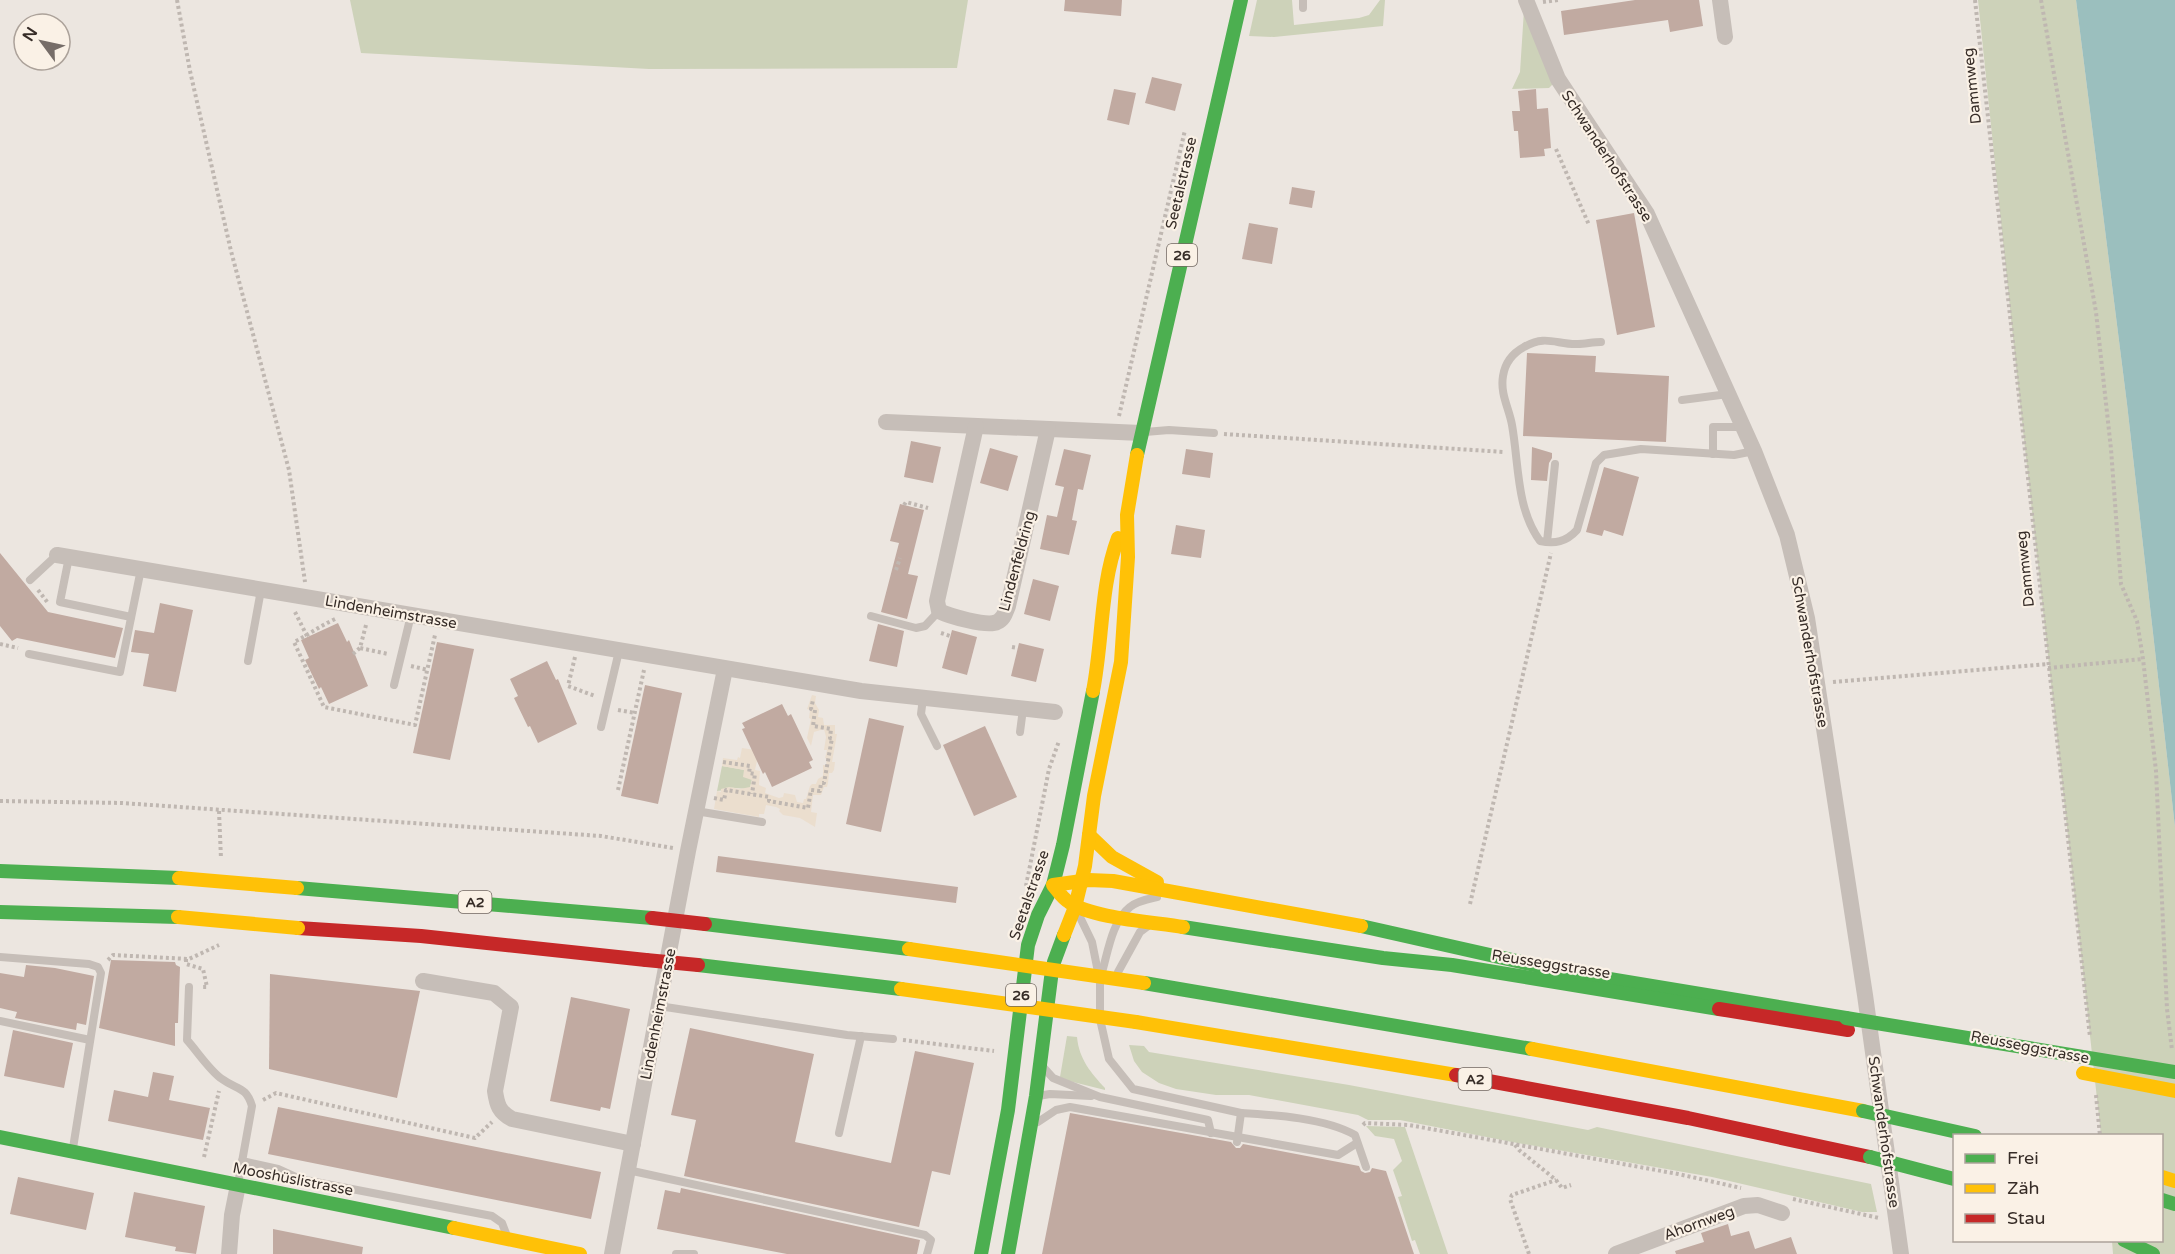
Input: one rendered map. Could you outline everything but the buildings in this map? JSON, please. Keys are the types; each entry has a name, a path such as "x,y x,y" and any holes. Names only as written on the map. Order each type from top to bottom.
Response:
{"main road":[{"name":"Seetalstrasse","path":"1008,1254 1031,1127 1028,1099 1039,1061 1054,962 1075,907 1081,881 1094,796 1121,662 1128,556 1127,515 1141,433 1241,0"},
{"name":"Seetalstrasse","path":"981,1254 1008,1110 1028,945 1035,921 1053,885 1098,664 1112,554 1127,515"},
{"name":"Reusseggstrasse","path":"1089,835 1112,859 1178,892"},
{"name":"A2","path":"0,871 179,878 652,918 909,949 1144,983 1466,1037 1863,1111 1966,1134"},
{"name":"Reusseggstrasse","path":"1053,885 1081,881 1113,881 1178,892 1361,926 1561,971 1847,1024 1974,1053"},
{"path":"1053,885 1063,898 1075,907"},
{"name":"Reusseggstrasse","path":"1075,907 1103,914 1383,958 1463,966 2175,1072"},
{"name":"A2","path":"0,912 178,918 421,936 901,989 1136,1022 1409,1066 1680,1117 1870,1157 1953,1179"},
{"name":"Reusseggstrasse","path":"2065,1070 2175,1091"},
{"name":"Mooshüslistrasse","path":"0,1137 579,1254"},
{"path":"2128,1242 2153,1254"}],"street":[{"name":"Schwanderhofstrasse","path":"1526,0 1558,79 1647,214 1754,451 1787,535 1807,618 1865,995 1901,1254"},
{"path":"1720,0 1725,37"},
{"path":"886,422 1141,433"},
{"path":"939,611 937,602 976,426"},
{"name":"Lindenfeldring","path":"939,611 991,624 1004,617 1048,429"},
{"name":"Lindenheimstrasse","path":"63,556 861,691 1055,712"},
{"name":"Lindenheimstrasse","path":"612,1254 688,851 725,669"},
{"path":"423,981 494,993 511,1007 495,1091 501,1113 512,1119 633,1144"},
{"path":"229,1254 232,1215 238,1185"},
{"name":"Ahornweg","path":"1616,1254 1744,1206 1783,1205"}],"lane":[{"path":"1601,342 1576,344 1556,340 1538,341 1523,347 1511,356 1505,368 1502,387 1512,424 1518,479 1530,527 1540,541 1550,543 1570,538 1576,530 1596,463 1604,455 1641,449 1734,455 1754,451"},
{"path":"1682,400 1728,393"},
{"path":"1713,454 1713,427 1743,427"},
{"path":"1141,433 1169,430 1214,433"},
{"path":"1550,543 1555,464"},
{"path":"63,556 60,602 131,616"},
{"path":"30,580 63,556"},
{"path":"29,654 120,672 141,569"},
{"path":"248,661 261,590"},
{"path":"871,616 916,628 925,626 939,611"},
{"path":"394,685 411,615"},
{"path":"601,727 619,651"},
{"path":"923,698 921,714 937,746"},
{"path":"1020,732 1023,709"},
{"path":"696,812 762,822"},
{"path":"1100,982 1111,941 1121,916 1137,903 1178,892"},
{"path":"1075,907 1092,942 1100,982 1100,1019 1109,1059 1133,1089 1241,1113 1284,1116 1344,1129 1356,1139 1366,1167"},
{"path":"1101,1002 1140,932 1155,921"},
{"path":"0,957 89,964 98,967 100,973 72,1152"},
{"path":"189,987 187,1040 222,1079 244,1090 252,1106 238,1185"},
{"path":"659,1006 893,1039"},
{"path":"0,1021 90,1041"},
{"path":"840,1132 861,1036"},
{"path":"1039,1061 1053,1078 1100,1097"},
{"path":"1008,1110 1028,1099 1050,1094 1100,1097 1208,1120 1211,1133"},
{"path":"1031,1127 1062,1107 1211,1133 1238,1140 1338,1155 1356,1139"},
{"path":"1238,1140 1241,1113"},
{"path":"242,1161 278,1169 300,1179 492,1216 502,1223 509,1239"},
{"path":"628,1170 925,1234 931,1240 927,1254"},
{"path":"676,1254 694,1254"}],"path":[{"path":"177,0 190,71 231,251 289,470 301,597 292,606 307,636"},
{"name":"Dammweg","path":"1975,0 2090,1044"},
{"path":"2041,0 2096,312 2111,449 2121,584 2137,621 2143,659 2156,771 2167,1009 2172,1054"},
{"path":"1116,432 1185,130"},
{"path":"1556,149 1589,225"},
{"path":"1214,433 1492,450 1515,454"},
{"path":"904,505 906,501 928,508"},
{"path":"1470,904 1550,543"},
{"path":"896,570 900,558"},
{"path":"30,580 50,605 60,602"},
{"path":"342,604 340,617 314,629 307,636 294,642 324,706 415,725 439,620"},
{"path":"353,654 360,648 369,608"},
{"path":"941,633 950,636"},
{"path":"0,644 21,648 29,654"},
{"path":"579,644 568,686 607,701"},
{"path":"1012,646 1018,648"},
{"path":"360,648 401,657"},
{"path":"618,790 647,656"},
{"path":"1817,683 2143,659"},
{"path":"713,798 724,800 726,790 770,797 769,801 808,808 811,790 819,791 821,783 824,783 832,738 830,738 831,729 813,726 815,710 811,709 814,693"},
{"path":"720,761 750,766 749,773 756,774 752,794"},
{"path":"0,801 122,803 601,836 688,851"},
{"path":"186,959 186,964 203,969 207,987 205,987"},
{"path":"893,1039 997,1052"},
{"path":"202,1166 222,1079"},
{"path":"2095,1090 2100,1134"},
{"path":"252,1106 276,1094 475,1138 501,1113"},
{"path":"1356,1139 1365,1123 1409,1125 1743,1188"},
{"path":"1515,1145 1556,1180 1562,1188 1571,1185"},
{"path":"1528,1254 1510,1199 1512,1196 1556,1180"},
{"path":"1783,1205 1885,1219 1896,1217"}],"green space":[{"path":"350,0 968,0 957,68 649,69 361,53"},
{"path":"1257,0 1292,0 1294,25 1359,18 1369,15 1380,0 1385,0 1383,26 1274,37 1249,36"},
{"path":"1978,0 2076,0 2127,404 2175,827 2175,1254 2113,1254 2112,1242 2163,1242 2163,1134 2101,1134"},
{"path":"1524,10 1553,84 1549,88 1512,89 1520,72"},
{"path":"722,766 745,770 752,779 750,788 729,788 717,791"},
{"path":"1067,1036 1077,1037 1083,1059 1105,1090 1060,1077"},
{"path":"1129,1045 1144,1046 1149,1052 1349,1085 1588,1130 1597,1127 1871,1184 1877,1212 1862,1212 1712,1177 1400,1120 1368,1120 1358,1115 1249,1095 1216,1095 1176,1089 1159,1083 1142,1072 1134,1061"},
{"path":"1366,1126 1405,1127 1448,1254 1420,1254 1415,1240 1412,1241 1398,1197 1402,1196 1393,1170 1402,1161 1394,1139 1375,1136"}],"shaded area":[{"path":"812,695 816,696 818,717 823,718 824,725 835,725 835,734 837,734 832,762 835,762 834,770 829,773 827,787 824,787 821,795 813,795 811,812 817,813 815,827 800,818 783,815 776,807 766,805 764,814 759,814 759,817 714,809 717,791 721,792 721,789 729,787 740,789 750,787 752,780 743,777 744,770 722,766 723,758 737,760 738,757 740,758 742,748 755,750 757,761 755,770 760,771 759,785 766,788 765,793 779,798 783,797 784,793 795,795 797,802 803,803 810,786 816,784 823,776 823,765 826,765 827,759 825,758 827,750 824,750 826,737 824,729 814,732 811,746 807,738 811,719 809,718 810,710 807,709"}],"water":[{"path":"2076,0 2175,0 2175,827 2127,404"}],"traffic: fast":[{"path":"1137,455 1241,0"},
{"path":"981,1254 1008,1110 1028,945 1038,915 1053,885 1093,691"},
{"path":"0,871 179,878"},
{"path":"297,888 652,918"},
{"path":"0,912 178,917"},
{"path":"705,924 909,949"},
{"path":"1361,926 1561,971 1846,1018"},
{"path":"1183,927 1383,958 1452,965 1719,1009"},
{"path":"1008,1254 1036,1096 1051,978 1064,935"},
{"path":"698,965 901,989"},
{"path":"1144,983 1532,1049"},
{"path":"1846,1018 2175,1072"},
{"path":"1863,1111 1966,1134"},
{"path":"0,1137 454,1228"},
{"path":"1870,1157 1953,1179"},
{"path":"2163,1200 2175,1204"},
{"path":"2128,1242 2153,1254"}],"traffic: slow":[{"path":"1064,935 1075,907 1085,866 1094,796 1121,662 1128,557 1127,515 1137,455"},
{"path":"1093,691 1108,575 1118,538"},
{"path":"1089,835 1112,857 1157,882"},
{"path":"179,878 297,888"},
{"path":"1183,927 1123,919 1092,912 1067,900 1053,885 1089,880 1113,881 1361,926"},
{"path":"178,917 298,928"},
{"path":"909,949 1144,983"},
{"path":"901,989 1136,1022"},
{"path":"1136,1022 1456,1075"},
{"path":"1532,1049 1863,1111"},
{"path":"2083,1073 2175,1091"},
{"path":"2163,1177 2175,1181"},
{"path":"454,1228 580,1254"}],"traffic: jam":[{"path":"652,918 705,924"},
{"path":"298,928 421,936 646,960"},
{"path":"646,960 698,965"},
{"path":"1719,1009 1848,1030"},
{"path":"1456,1075 1688,1118 1870,1157"}]}
